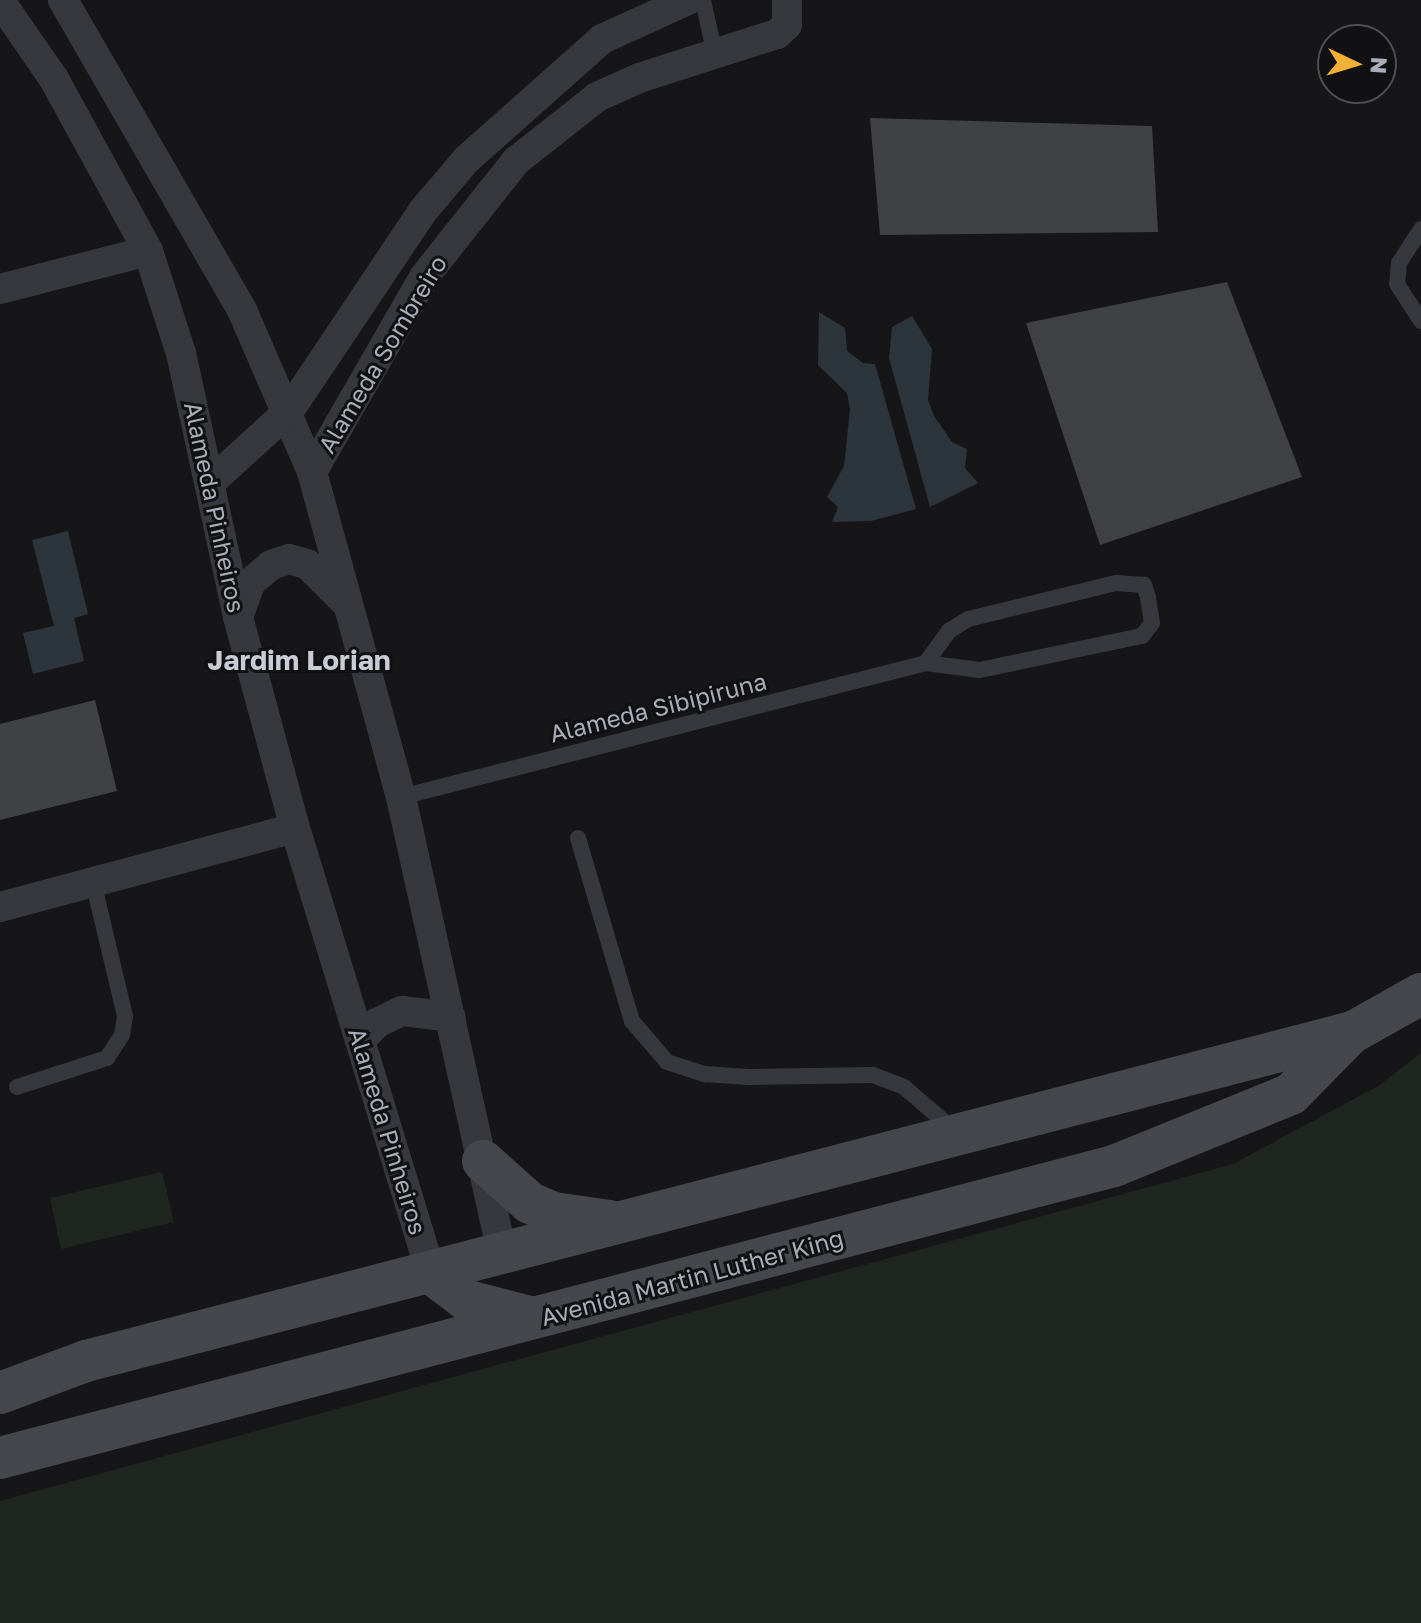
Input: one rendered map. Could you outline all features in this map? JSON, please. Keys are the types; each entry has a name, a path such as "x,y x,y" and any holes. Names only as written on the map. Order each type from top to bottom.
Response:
{"main road":[{"name":"Avenida Martin Luther King","path":"0,1393 86,1361 503,1256 1353,1032 1421,994"},
{"name":"Avenida Martin Luther King","path":"0,1458 475,1324 535,1318 1145,1155 1291,1094 1353,1032"},
{"path":"1104,1096 1142,1097 1165,1108 1167,1132 1145,1155"},
{"path":"483,1161 508,1188 554,1213 630,1223"},
{"path":"431,1273 475,1324 499,1293 503,1256"}],"street":[{"path":"63,0 242,310 289,411 312,472 401,797 503,1256"},
{"name":"Alameda Sombreiro","path":"212,481 289,411 422,212 467,159 579,56 624,27 688,0"},
{"name":"Alameda Sombreiro","path":"312,472 424,277 496,183 567,118 639,78 777,34 787,25 787,0"},
{"name":"Alameda Pinheiros","path":"0,1 62,92 148,251 181,353 212,481 238,617 295,828 431,1273"},
{"path":"624,27 639,78"},
{"path":"0,289 148,251"},
{"path":"238,617 251,582 271,565 289,559 307,564 349,606"},
{"path":"0,907 295,828"},
{"path":"360,1041 377,1023 402,1011 451,1017"}],"lane":[{"path":"703,0 715,55"},
{"path":"1421,229 1399,263 1397,284 1421,321"},
{"path":"1116,583 1144,585 1148,597 1152,623 1142,636 980,670 926,663 949,631 968,619 1116,583"},
{"name":"Alameda Sibipiruna","path":"401,797 926,663"},
{"path":"578,838 632,1021 647,1045 667,1062 705,1074 749,1077 873,1075 904,1087 961,1136"},
{"path":"17,1087 107,1058 122,1035 125,1016 93,882"}],"shaded area":[{"path":"819,312 845,328 847,351 863,363 875,364 916,509 871,521 832,522 838,507 827,497 844,466 850,409 847,393 818,365"},
{"path":"912,316 932,349 928,400 934,416 952,442 967,449 965,468 978,483 930,507 889,358 892,327"},
{"path":"68,531 88,614 74,618 84,661 33,674 23,633 54,626 32,540"},
{"path":"1421,1053 1421,1623 0,1623 0,1501 1233,1164 1378,1086"},
{"path":"162,1172 174,1222 61,1249 50,1198"}],"building":[{"path":"870,118 1152,126 1158,232 880,235"},
{"path":"1227,282 1302,477 1100,545 1026,323"},
{"path":"95,700 117,791 0,820 0,724"}],"district":[{"name":"Jardim Lorian","path":"299,660"}]}
